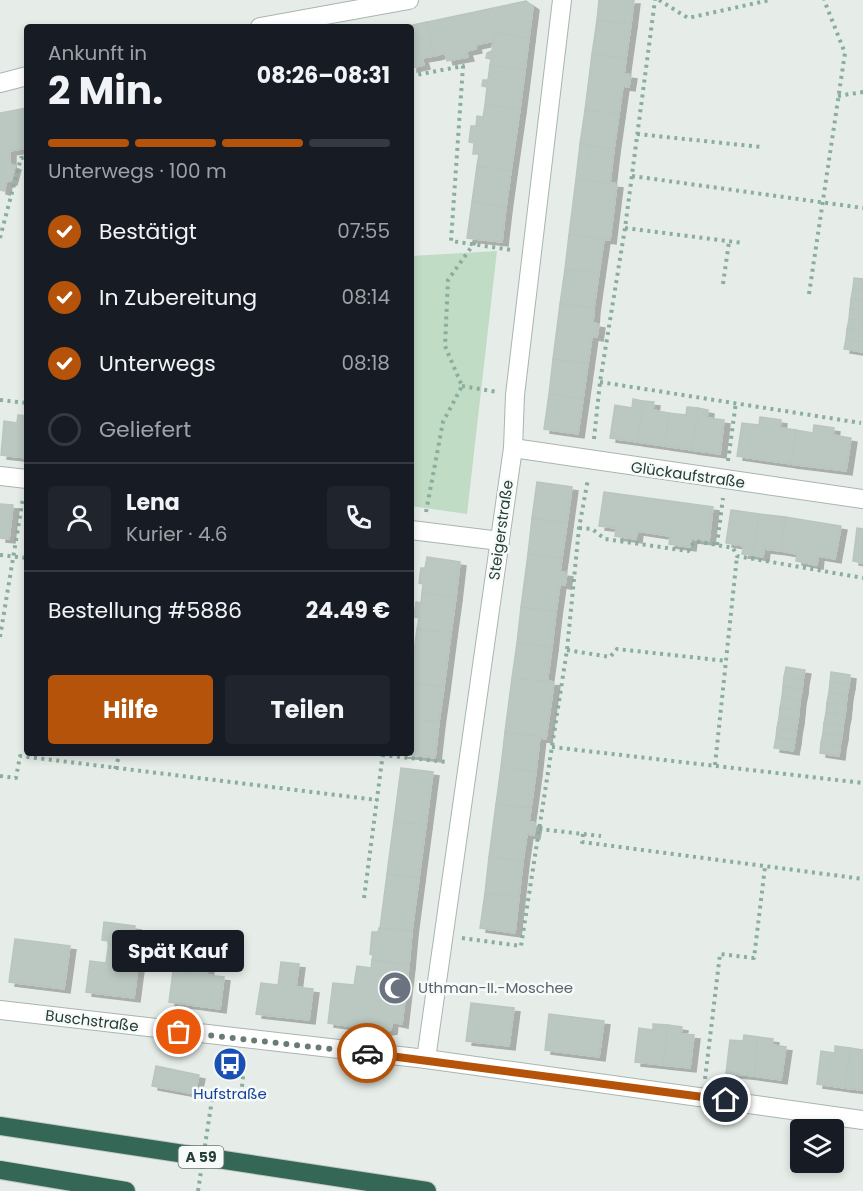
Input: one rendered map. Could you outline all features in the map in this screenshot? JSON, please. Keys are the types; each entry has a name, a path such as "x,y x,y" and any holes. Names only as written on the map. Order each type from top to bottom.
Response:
{"highway":[{"name":"A 59","path":"0,1126 427,1191"},
{"path":"0,1170 126,1191"}],"street":[{"path":"277,24 409,0"},
{"name":"Steigerstraße","path":"426,1059 513,448 515,395 562,0"},
{"path":"0,82 24,77"},
{"name":"Glückaufstraße","path":"513,448 863,499"},
{"path":"0,476 24,479"},
{"path":"416,531 500,541"},
{"name":"Buschstraße","path":"0,1010 426,1059 863,1120"}],"path":[{"path":"443,935 522,946 567,650 579,528 592,461 600,382 625,228 657,0 688,18 770,0"},
{"path":"808,294 820,203 845,53 824,0"},
{"path":"414,75 463,66 451,241 475,242 531,253"},
{"path":"838,96 863,92"},
{"path":"638,134 761,147"},
{"path":"0,238 21,158 24,158"},
{"path":"632,176 863,208"},
{"path":"625,228 742,243"},
{"path":"462,386 445,346 448,280 475,242"},
{"path":"723,284 729,242"},
{"path":"600,382 861,423"},
{"path":"462,386 515,395"},
{"path":"416,531 443,422 462,386"},
{"path":"0,400 24,403"},
{"path":"717,545 736,402"},
{"path":"0,637 24,493"},
{"path":"579,528 592,529 605,539 688,551 695,541 733,548 737,556 715,765"},
{"path":"0,555 24,558"},
{"path":"737,556 863,578"},
{"path":"567,650 610,657 617,649 727,661"},
{"path":"552,747 863,783"},
{"path":"0,776 16,778 20,756 377,800"},
{"path":"115,769 119,756"},
{"path":"364,898 383,756"},
{"path":"400,756 468,764"},
{"path":"539,829 601,836"},
{"path":"583,834 582,842 863,879"},
{"path":"703,1097 720,954 754,958 765,867"},
{"path":"198,1191 213,1093 241,1096 247,1040"}],"green space":[{"path":"497,251 467,514 414,506 414,256"}],"building":[{"path":"599,0 634,0 631,24 597,20"},
{"path":"526,1 533,6 529,38 494,33 494,41 475,45 476,49 466,51 468,57 447,61 445,53 434,56 427,22"},
{"path":"597,20 631,24 626,59 592,54"},
{"path":"427,22 434,56 422,58 424,65 414,67 414,25"},
{"path":"494,33 529,38 525,70 490,65 491,59 486,58 487,53 492,51"},
{"path":"592,54 626,59 624,74 631,75 629,87 623,86 619,114 585,110"},
{"path":"490,65 525,70 520,109 485,105 487,87 482,86 483,80 488,80"},
{"path":"485,105 520,109 511,171 477,166 479,154 473,154 474,143 469,142 471,126 476,126 477,116 483,117"},
{"path":"24,109 24,149 10,151 10,164 15,166 11,181 7,180 4,191 0,190 0,113"},
{"path":"585,110 619,114 614,149 580,144"},
{"path":"580,144 614,149 610,183 576,179"},
{"path":"477,166 511,171 506,207 472,202"},
{"path":"576,179 617,184 610,240 569,235"},
{"path":"472,202 506,207 502,242 467,238"},
{"path":"569,235 604,239 599,273 565,269"},
{"path":"565,269 599,273 594,308 560,304"},
{"path":"854,278 863,279 863,290 853,288"},
{"path":"853,288 863,290 863,300 851,299"},
{"path":"851,299 863,300 863,310 850,309"},
{"path":"560,304 594,308 593,323 599,324 597,337 592,336 588,364 553,359"},
{"path":"850,309 863,310 863,321 849,319"},
{"path":"849,319 863,321 863,331 847,329"},
{"path":"847,329 863,331 863,342 846,339"},
{"path":"846,339 863,342 863,352 844,349"},
{"path":"553,359 588,364 583,399 549,394"},
{"path":"549,394 583,399 578,434 544,429"},
{"path":"633,399 643,401 638,442 610,438 615,405 632,408"},
{"path":"643,401 654,402 653,410 669,413 665,446 638,442"},
{"path":"687,407 698,408 692,450 665,446 669,413 686,415"},
{"path":"698,408 708,410 707,418 724,420 720,454 692,450"},
{"path":"18,415 24,416 24,458 1,455 4,421 17,423"},
{"path":"760,417 781,420 780,428 796,430 791,464 737,456 742,423 759,425"},
{"path":"814,425 834,428 833,435 851,438 846,471 791,464 796,430 813,433"},
{"path":"537,482 572,487 567,523 532,518"},
{"path":"604,492 713,507 709,541 691,539 690,547 669,544 670,536 637,531 636,539 615,536 616,528 599,526"},
{"path":"0,504 13,505 9,539 0,538"},
{"path":"731,510 759,514 753,555 742,554 744,546 726,543"},
{"path":"759,514 785,517 781,551 764,549 763,557 753,555"},
{"path":"785,517 841,526 835,559 818,556 817,565 796,561 797,554 781,551"},
{"path":"532,518 567,523 562,558 528,554"},
{"path":"857,528 863,529 863,563 853,561"},
{"path":"528,554 562,558 560,572 567,573 565,585 560,584 556,612 521,607"},
{"path":"427,557 460,562 456,597 422,593 423,584 419,583 421,568 425,568"},
{"path":"422,593 456,597 451,633 417,629 419,618 414,617 416,602 421,603"},
{"path":"521,607 556,612 552,647 517,643"},
{"path":"417,629 451,633 444,687 414,683"},
{"path":"517,643 552,647 547,683 512,678"},
{"path":"786,667 805,670 803,680 784,677"},
{"path":"831,672 850,675 849,685 830,682"},
{"path":"784,677 803,680 802,690 783,687"},
{"path":"512,678 554,682 546,739 505,732"},
{"path":"830,682 849,685 847,695 829,692"},
{"path":"414,683 444,687 439,722 414,719"},
{"path":"783,687 802,690 800,700 782,697"},
{"path":"829,692 847,695 846,705 827,703"},
{"path":"782,697 800,700 799,710 780,708"},
{"path":"827,703 846,705 845,715 826,713"},
{"path":"780,708 799,710 798,720 779,718"},
{"path":"826,713 845,715 843,725 824,723"},
{"path":"779,718 798,720 796,731 777,728"},
{"path":"414,719 439,722 435,758 414,756"},
{"path":"824,723 843,725 842,736 823,733"},
{"path":"777,728 796,731 795,740 776,738"},
{"path":"505,732 540,736 536,772 501,767"},
{"path":"823,733 842,736 840,746 821,743"},
{"path":"776,738 795,740 793,751 774,748"},
{"path":"821,743 840,746 839,756 820,753"},
{"path":"501,767 536,772 531,808 496,804"},
{"path":"401,768 433,772 426,825 394,821"},
{"path":"496,804 531,808 529,822 536,823 534,835 527,834 523,861 489,857"},
{"path":"394,821 426,825 419,878 387,874"},
{"path":"489,857 523,861 519,897 485,893"},
{"path":"387,874 419,878 412,931 380,928"},
{"path":"485,893 519,897 515,933 480,928"},
{"path":"104,922 135,926 132,944 102,940"},
{"path":"379,928 412,931 409,965 372,960 373,955 370,954 372,932 378,932"},
{"path":"188,931 219,936 217,954 185,950"},
{"path":"15,939 70,946 64,989 9,982"},
{"path":"109,941 124,943 122,965 138,967 134,998 86,992 90,961 106,963"},
{"path":"192,951 210,953 207,975 224,977 220,1009 169,1002 173,971 189,973"},
{"path":"372,960 409,965 402,1024 392,1022 391,1030 385,1031 328,1023 333,983 354,985 357,966 371,968"},
{"path":"281,962 299,964 296,987 313,989 309,1020 256,1014 261,983 278,985"},
{"path":"471,1003 514,1008 509,1046 466,1041"},
{"path":"549,1014 604,1021 599,1057 545,1050"},
{"path":"653,1024 668,1025 663,1065 635,1062 639,1028 653,1030"},
{"path":"668,1025 682,1027 681,1034 694,1035 690,1068 663,1065"},
{"path":"744,1035 758,1037 754,1076 726,1073 730,1040 743,1041"},
{"path":"758,1037 773,1039 772,1045 786,1047 781,1080 754,1076"},
{"path":"835,1046 850,1048 845,1088 817,1084 821,1051 835,1053"},
{"path":"850,1048 863,1050 863,1090 845,1088"},
{"path":"156,1066 199,1075 195,1094 152,1086"}],"way so far":[{"path":"179,1032 367,1053"}],"place":[{"name":"Uthman-II.-Moschee","path":"395,988"},
{"name":"Spät Kauf","path":"179,1032"},
{"name":"Hufstraße","path":"230,1064"}],"route":[{"path":"367,1053 726,1100"}]}
